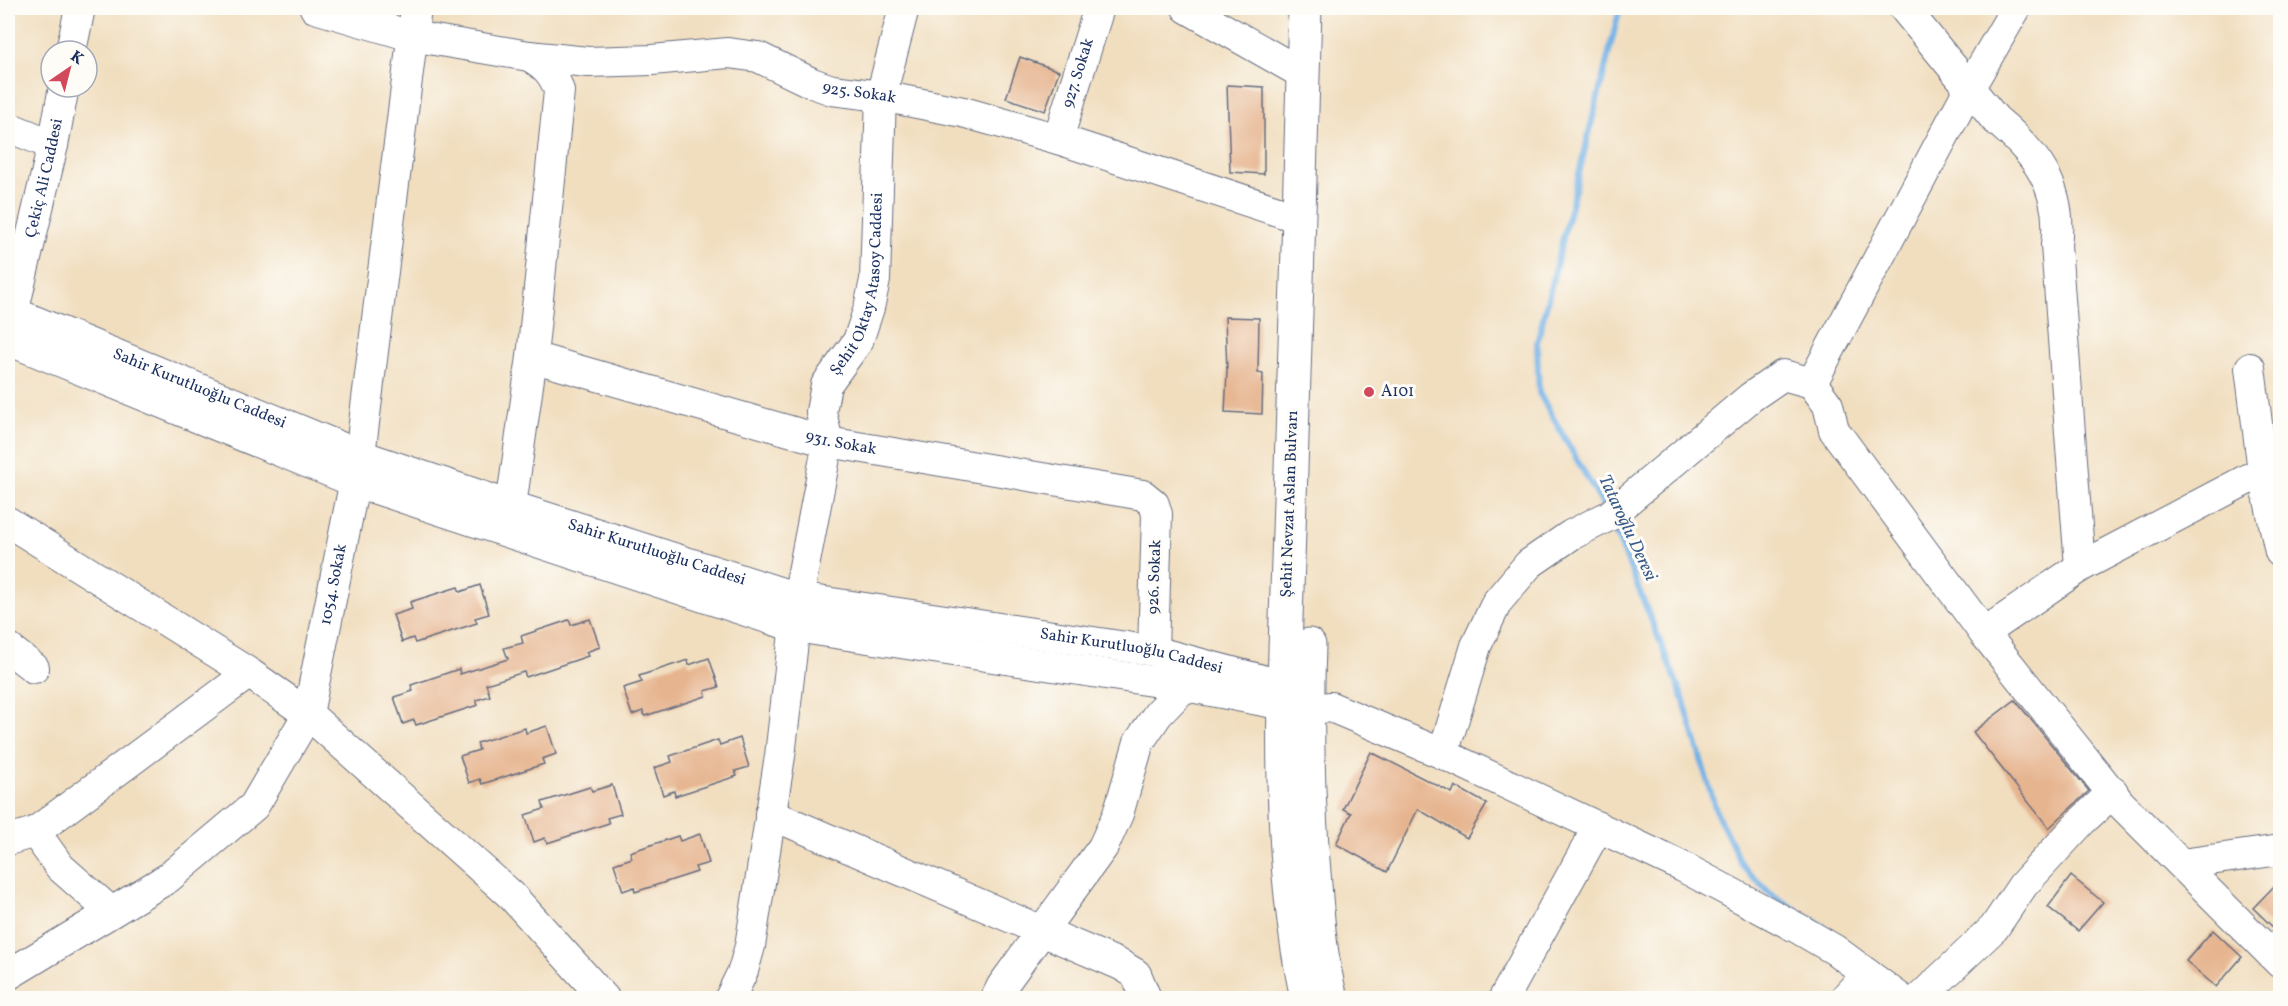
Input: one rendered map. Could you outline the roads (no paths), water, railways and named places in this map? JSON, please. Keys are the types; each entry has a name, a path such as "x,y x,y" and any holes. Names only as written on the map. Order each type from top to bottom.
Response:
{"main road":[{"name":"Şehit Nevzat Aslan Bulvarı","path":"1305,8 1299,218 1302,700 1318,918 1331,999"},
{"name":"Şehit Nevzat Aslan Bulvarı","path":"1307,999 1298,954 1289,872 1302,700 1328,8"}],"street":[{"path":"74,39 80,8"},
{"name":"925. Sokak","path":"315,8 413,22 529,56 588,62 728,54 758,57 832,90 881,96 963,112 1058,139 1299,218"},
{"name":"Şehit Oktay Atasoy Caddesi","path":"730,999 743,971 750,946 780,756 798,598 828,442 821,412 826,385 858,341 875,280 881,96 904,8"},
{"name":"927. Sokak","path":"1058,139 1099,8"},
{"path":"1187,8 1304,74"},
{"path":"1904,8 1995,119 2012,133 2030,154 2047,179 2056,199 2059,218 2056,245 2080,567"},
{"path":"1812,383 1970,87 2016,8"},
{"name":"1054. Sokak","path":"8,975 110,911 168,878 254,806 308,714 358,468 413,22"},
{"path":"511,506 531,357 559,92 551,72 529,56"},
{"name":"Çekiç Ali Caddesi","path":"9,325 53,145 62,99"},
{"path":"8,128 53,145"},
{"name":"Sahir Kurutluoğlu Caddesi","path":"9,325 358,468 795,627 1185,686 1302,700"},
{"name":"931. Sokak","path":"531,357 828,442 1137,493 1154,504"},
{"path":"2250,368 2272,469 2280,552"},
{"path":"1443,754 1476,646 1497,602 1529,564 1571,535 1609,516 1751,397 1783,375 1812,383 1828,405 1834,430 1984,633 2120,803 2280,963"},
{"name":"Sahir Kurutluoğlu Caddesi","path":"358,468 511,506 798,598 1153,651 1302,700"},
{"path":"1984,633 2080,567 2272,469"},
{"name":"926. Sokak","path":"1153,651 1157,514 1154,504"},
{"path":"8,522 249,673 308,714 512,895 604,999"},
{"path":"8,648 34,668"},
{"path":"110,911 21,836 249,673"},
{"path":"996,999 1002,986 1040,932 1104,847 1118,814 1139,742 1158,714 1185,686"},
{"path":"1302,700 1443,754 1683,867 1799,928 1835,950 1900,999"},
{"path":"1920,999 1995,928 2023,885 2074,828 2113,792"},
{"path":"770,814 1120,965 1136,974 1146,999"},
{"path":"1504,999 1598,827"},
{"path":"2182,864 2280,850"},
{"path":"1845,999 1867,974"}],"waterway":[{"name":"Tataroğlu Deresi","path":"1605,509 1539,393 1537,343 1620,8"},
{"name":"Tataroğlu Deresi","path":"1612,523 1683,698 1717,814 1743,867 1772,895 1832,932"}],"place":[{"name":"A101","path":"1369,392"}]}
